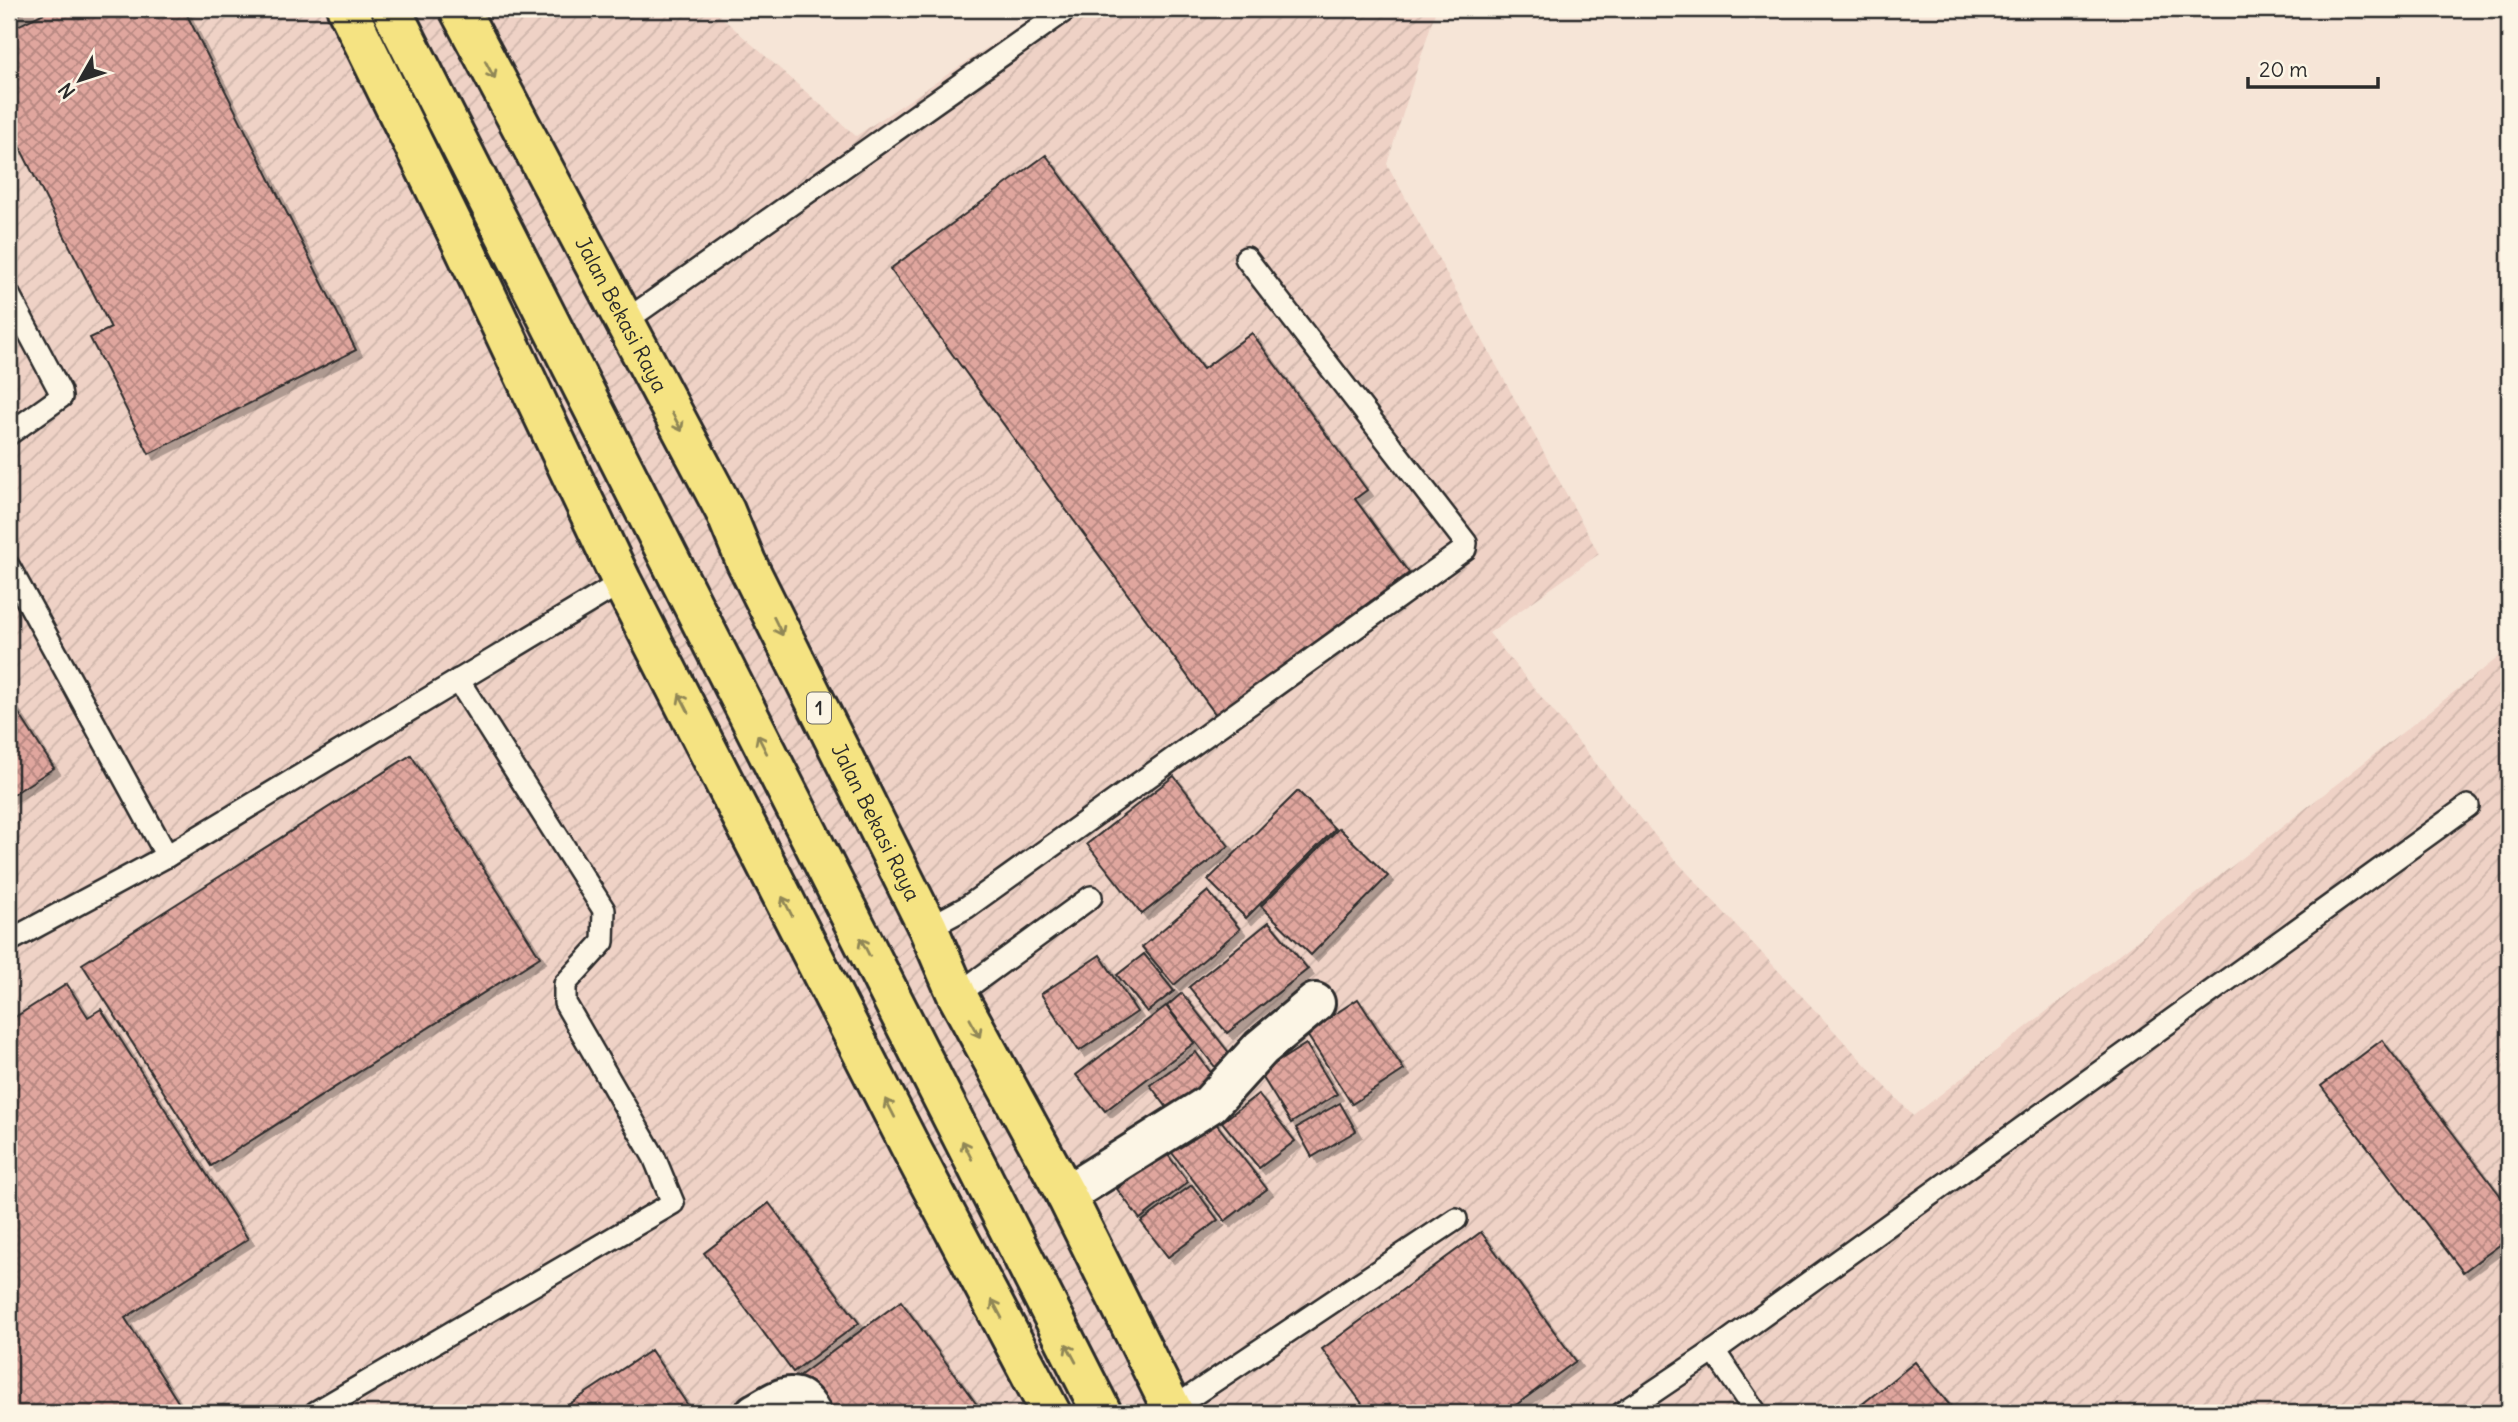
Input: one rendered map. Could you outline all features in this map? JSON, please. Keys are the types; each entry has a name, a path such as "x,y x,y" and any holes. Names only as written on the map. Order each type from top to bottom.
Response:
{"highway":[{"path":"347,9 459,237 622,582 912,1150 1051,1413"},
{"path":"391,9 1102,1413"},
{"name":"Jalan Bekasi Raya","path":"468,13 624,322 725,511 747,562 928,928 957,995 1066,1195 1173,1411"}],"street":[{"path":"1066,1195 1210,1104 1261,1048 1315,1003"},
{"path":"755,1413 782,1399 796,1396 804,1400 811,1413"}],"lane":[{"path":"624,322 1067,9"},
{"path":"928,928 967,907 1465,550 1466,543 1246,258"},
{"path":"9,295 61,397 9,434"},
{"path":"9,567 167,856"},
{"path":"9,941 167,856 622,582"},
{"path":"316,1412 673,1203 654,1157 565,1003 565,984 603,942 604,910 458,680"},
{"path":"1622,1413 1714,1352 2468,806"},
{"path":"957,995 1091,897"},
{"path":"1173,1411 1456,1219"},
{"path":"1714,1352 1756,1413"}],"shaded area":[{"path":"9,9 712,9 856,136 1045,9 1436,9 1387,164 1599,554 1489,633 1671,855 1913,1116 2509,649 2509,1413 1110,1413 1093,1383 1048,1413 9,1413"}],"building":[{"path":"9,9 29,9 9,19"},
{"path":"52,9 184,9 356,350 149,454 90,338 111,328 9,126 9,30"},
{"path":"1046,155 1203,369 1252,333 1367,490 1355,499 1409,573 1216,715 890,269"},
{"path":"9,698 54,768 9,797"},
{"path":"411,755 540,957 211,1166 82,964"},
{"path":"1174,776 1229,846 1142,914 1087,844"},
{"path":"1298,791 1335,829 1246,918 1208,880"},
{"path":"1339,828 1388,876 1311,955 1261,906"},
{"path":"1208,891 1240,929 1174,985 1142,947"},
{"path":"1269,922 1308,969 1227,1033 1189,987"},
{"path":"1144,954 1174,991 1147,1012 1117,975"},
{"path":"1100,955 1137,1012 1079,1051 1041,994"},
{"path":"67,984 88,1017 101,1009 248,1239 125,1318 185,1413 9,1413 9,1021"},
{"path":"1182,993 1234,1059 1219,1072 1167,1006"},
{"path":"1358,999 1404,1070 1352,1104 1306,1033"},
{"path":"1166,1006 1194,1043 1105,1111 1076,1075"},
{"path":"2382,1040 2509,1207 2509,1238 2463,1272 2321,1086"},
{"path":"1306,1044 1337,1094 1291,1123 1260,1073"},
{"path":"1196,1052 1214,1077 1169,1110 1150,1085"},
{"path":"1258,1094 1295,1141 1259,1168 1222,1122"},
{"path":"1340,1103 1356,1131 1312,1157 1296,1128"},
{"path":"1211,1117 1267,1189 1225,1221 1169,1149"},
{"path":"1165,1151 1188,1182 1140,1219 1117,1189"},
{"path":"1192,1185 1218,1220 1168,1257 1141,1222"},
{"path":"769,1203 859,1323 793,1372 704,1253"},
{"path":"1481,1232 1576,1361 1505,1413 1369,1413 1322,1349"},
{"path":"901,1301 983,1413 824,1413 798,1377"},
{"path":"651,1350 693,1413 556,1413"},
{"path":"1915,1362 1956,1413 1851,1413"}]}
